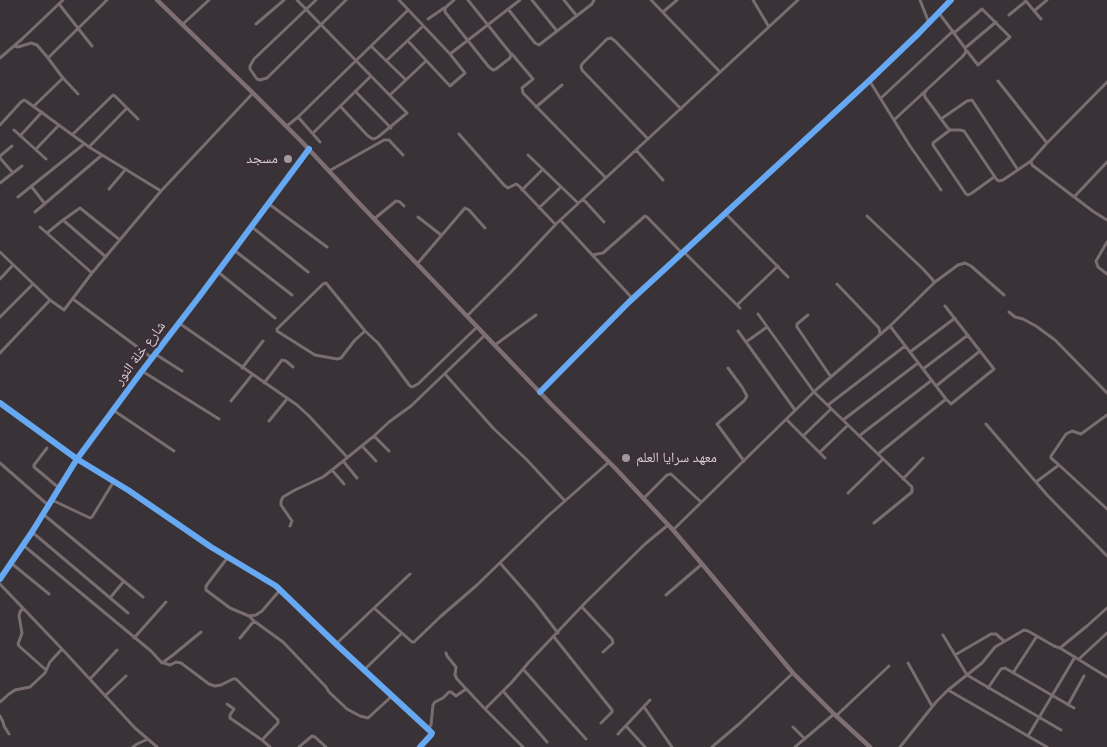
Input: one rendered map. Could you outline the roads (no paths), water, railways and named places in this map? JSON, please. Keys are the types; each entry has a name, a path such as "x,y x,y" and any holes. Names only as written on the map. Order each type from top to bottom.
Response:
{"main road":[{"path":"158,0 230,72 253,92 476,327 609,462 673,530 793,673 870,747"}],"street":[{"path":"0,58 63,0"},
{"path":"48,58 107,0"},
{"path":"183,24 209,0"},
{"path":"256,24 284,0"},
{"path":"297,0 407,114 378,137 372,138 340,106"},
{"path":"316,0 252,63 250,69 257,79 267,78 346,0"},
{"path":"399,0 450,54 465,73 450,86 408,41"},
{"path":"428,19 454,0"},
{"path":"468,0 533,79 522,90 536,107 606,178"},
{"path":"450,54 520,0"},
{"path":"532,0 557,31"},
{"path":"564,0 576,16"},
{"path":"651,0 720,72"},
{"path":"662,12 677,0"},
{"path":"753,0 770,27"},
{"path":"467,317 555,224 798,0"},
{"path":"920,0 929,23"},
{"path":"540,392 633,299 869,80 951,0"},
{"path":"1034,11 1048,0"},
{"path":"508,9 535,43 541,45 595,1"},
{"path":"1010,15 1026,1 1041,19"},
{"path":"59,4 92,46"},
{"path":"447,6 445,12 493,70 510,58 509,51"},
{"path":"881,98 953,32 982,9 1010,37 978,65 953,32 939,13"},
{"path":"286,127 408,10"},
{"path":"894,120 962,58 966,49 996,22"},
{"path":"386,61 423,26"},
{"path":"648,139 582,70 581,66 583,63 607,39 611,38 615,41 681,109"},
{"path":"14,46 37,45 62,78 78,94"},
{"path":"371,46 406,80"},
{"path":"390,95 426,61"},
{"path":"312,133 371,76"},
{"path":"34,106 62,78"},
{"path":"869,80 910,146 941,190"},
{"path":"998,81 1047,143"},
{"path":"994,177 972,194 966,194 933,145 933,142 950,130 964,132 994,177 999,181 1004,180 1031,161 1107,82"},
{"path":"536,107 562,85"},
{"path":"355,91 391,128"},
{"path":"926,91 924,94 950,130"},
{"path":"0,252 32,284 64,310 92,273 161,191 253,92"},
{"path":"72,135 113,95 138,119"},
{"path":"0,125 24,100 84,144 161,191"},
{"path":"941,119 967,101 972,100 1018,170"},
{"path":"89,147 127,108"},
{"path":"20,136 42,112"},
{"path":"298,117 320,142"},
{"path":"36,149 59,125"},
{"path":"14,130 46,159"},
{"path":"459,134 504,185 508,188 516,184 555,224"},
{"path":"329,171 384,140 389,140 403,155"},
{"path":"18,197 84,144"},
{"path":"12,146 0,157 13,173"},
{"name":"شارع خلة النور","path":"0,579 32,532 77,459 309,150"},
{"path":"636,150 663,180"},
{"path":"35,212 102,155"},
{"path":"528,155 578,203"},
{"path":"1031,161 1032,165 1107,220"},
{"path":"1075,196 1107,162"},
{"path":"0,183 22,166"},
{"path":"109,189 126,169"},
{"path":"522,190 543,169"},
{"path":"32,186 45,204"},
{"path":"539,208 561,187"},
{"path":"583,199 604,222"},
{"path":"374,219 396,201 404,206"},
{"path":"269,204 328,247"},
{"path":"47,233 80,208 120,240"},
{"path":"417,264 465,208 485,228"},
{"path":"726,214 788,277"},
{"path":"592,255 603,254 646,216 738,307 778,266"},
{"path":"867,216 934,283"},
{"path":"418,217 441,235"},
{"path":"63,220 106,257"},
{"path":"560,220 633,299"},
{"path":"40,227 92,273"},
{"path":"252,227 308,272"},
{"path":"1107,242 1096,261 1098,267 1107,274"},
{"path":"234,250 292,295"},
{"path":"673,530 814,392 890,326 934,283 958,265 965,263 971,266 1004,294"},
{"path":"0,279 13,265"},
{"path":"218,272 276,318"},
{"path":"365,331 341,358 337,359 315,355 276,331 326,283 365,331 378,343 412,387 418,384 476,327"},
{"path":"0,317 32,284"},
{"path":"837,284 879,328 880,334"},
{"path":"73,299 153,356 182,371"},
{"path":"0,353 50,300"},
{"path":"890,326 951,404 994,369 945,306"},
{"path":"1009,312 1014,317 1023,319 1036,326 1054,340 1107,393"},
{"path":"758,314 814,392 912,487 912,492 874,523"},
{"path":"808,314 797,324 797,327 831,377"},
{"path":"494,345 536,315"},
{"path":"910,352 954,318"},
{"path":"179,323 309,416 347,457"},
{"path":"746,342 767,328"},
{"path":"738,331 795,410"},
{"path":"290,526 292,521 281,505 282,499 288,494 323,477 362,446 389,422 411,406 484,335"},
{"path":"923,369 968,335"},
{"path":"242,368 263,341"},
{"path":"828,405 905,346"},
{"path":"936,386 980,351"},
{"path":"264,383 282,360 293,367"},
{"path":"843,420 918,363"},
{"path":"728,368 746,394 746,398 717,424 744,461"},
{"path":"142,371 219,419"},
{"path":"231,401 252,374"},
{"path":"445,374 494,429 565,500"},
{"path":"859,436 932,380"},
{"path":"269,422 286,399"},
{"path":"878,454 946,399"},
{"path":"0,403 77,459 128,490 210,547 272,583 431,732 432,735 420,747"},
{"path":"803,436 831,409"},
{"path":"113,410 174,452"},
{"path":"1106,507 1051,456 1066,434 1072,431 1081,434 1107,415"},
{"path":"786,419 825,458"},
{"path":"986,424 1048,496 1107,556"},
{"path":"820,452 848,425"},
{"path":"374,436 389,452"},
{"path":"362,446 376,461"},
{"path":"47,448 34,467 59,488"},
{"path":"903,479 923,458"},
{"path":"848,493 883,459"},
{"path":"343,461 357,478"},
{"path":"374,608 414,642 565,500 609,462"},
{"path":"0,463 48,505"},
{"path":"1036,482 1059,465"},
{"path":"332,470 344,484"},
{"path":"643,499 667,475 671,474 701,502"},
{"path":"52,500 90,518 114,481"},
{"path":"43,514 143,597"},
{"path":"485,709 582,607 645,544 668,525"},
{"path":"32,532 128,613"},
{"path":"23,545 134,638 151,650 163,663 170,665 176,662 181,663 209,684 215,686 221,686 234,679 236,680 278,720 277,724 262,740"},
{"path":"228,557 206,586 208,591 230,608 249,616 274,634 329,692 353,712 368,718 392,696"},
{"path":"11,563 49,594"},
{"path":"500,563 558,633"},
{"path":"666,595 702,564"},
{"path":"336,644 410,574"},
{"path":"110,598 124,581"},
{"path":"0,584 135,728 157,747"},
{"path":"249,616 262,611 280,590"},
{"path":"134,638 166,602"},
{"path":"582,607 605,634 612,639 613,643 603,652"},
{"path":"23,608 18,616 22,633 18,644 46,670"},
{"path":"1060,648 1107,608"},
{"path":"240,638 254,621"},
{"path":"900,747 932,706 948,690 982,663 995,646 1024,630 1060,648 1107,677"},
{"path":"163,663 201,632"},
{"path":"364,670 402,633"},
{"path":"1079,659 1107,633"},
{"path":"955,655 991,634 996,634 1004,641"},
{"path":"943,635 966,675 1060,730"},
{"path":"1013,673 1037,636"},
{"path":"554,637 612,710 601,723"},
{"path":"0,702 15,690 30,687 44,673 50,662 62,649"},
{"path":"90,678 117,650"},
{"path":"446,653 446,656 456,667 455,677 523,747"},
{"path":"1028,736 1075,657"},
{"path":"908,663 932,706"},
{"path":"795,747 835,715 889,666"},
{"path":"988,688 1001,669 1005,668 1074,708"},
{"path":"523,669 586,739"},
{"path":"712,747 793,673"},
{"path":"105,696 126,676"},
{"path":"1068,705 1084,676"},
{"path":"428,729 431,724 435,702 449,692 456,696 466,689"},
{"path":"948,690 1047,747"},
{"path":"503,691 547,742"},
{"path":"618,734 650,700"},
{"path":"227,704 234,709 230,718 270,747"},
{"path":"644,707 672,747"},
{"path":"0,716 9,734"},
{"path":"626,726 645,747"},
{"path":"793,727 806,739"},
{"path":"299,747 312,736 326,747"},
{"path":"133,747 148,739"}],"place":[{"name":"مسجد","path":"288,159"},
{"name":"معهد سرايا العلم","path":"626,458"}]}
